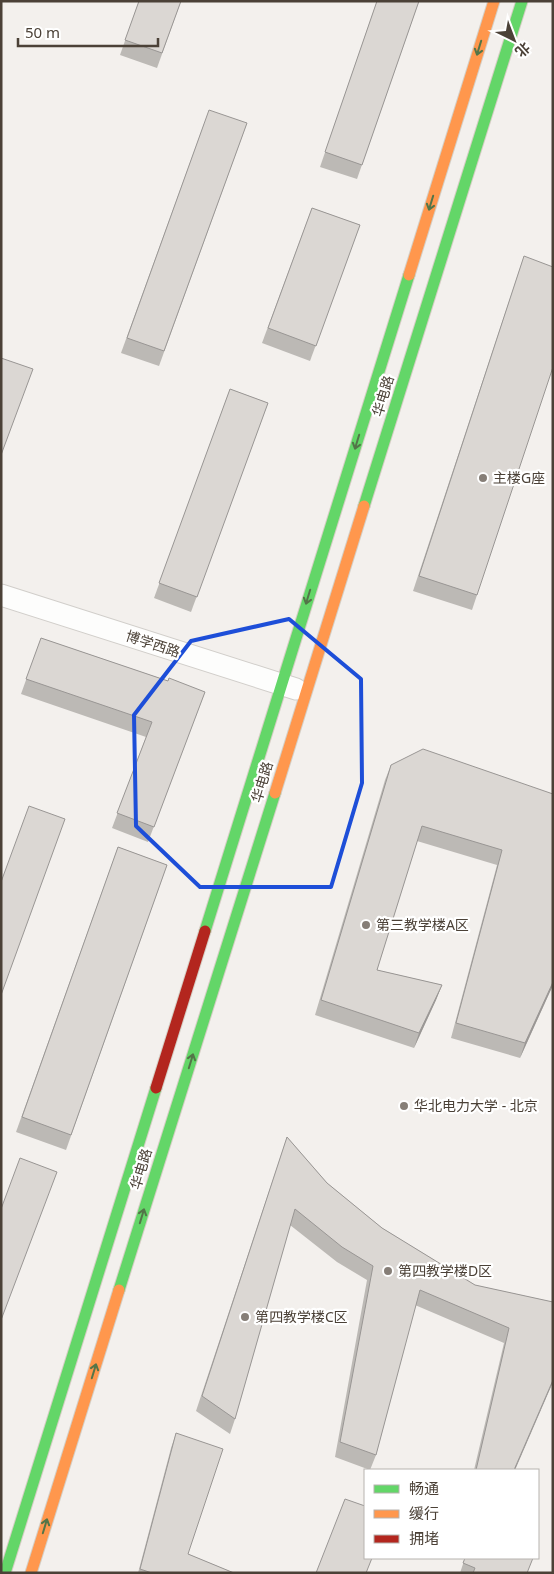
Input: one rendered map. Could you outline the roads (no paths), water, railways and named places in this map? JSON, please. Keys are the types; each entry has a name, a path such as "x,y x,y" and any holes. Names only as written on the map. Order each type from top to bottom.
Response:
{"street":[{"name":"华电路","path":"5,1573 494,1"},
{"name":"华电路","path":"31,1573 522,1"},
{"name":"博学西路","path":"1,595 306,692"}],"place":[{"name":"主楼G座","path":"483,478"},
{"name":"第三教学楼A区","path":"366,925"},
{"name":"华北电力大学 - 北京","path":"404,1106"},
{"name":"第四教学楼D区","path":"388,1271"},
{"name":"第四教学楼C区","path":"245,1317"}]}
